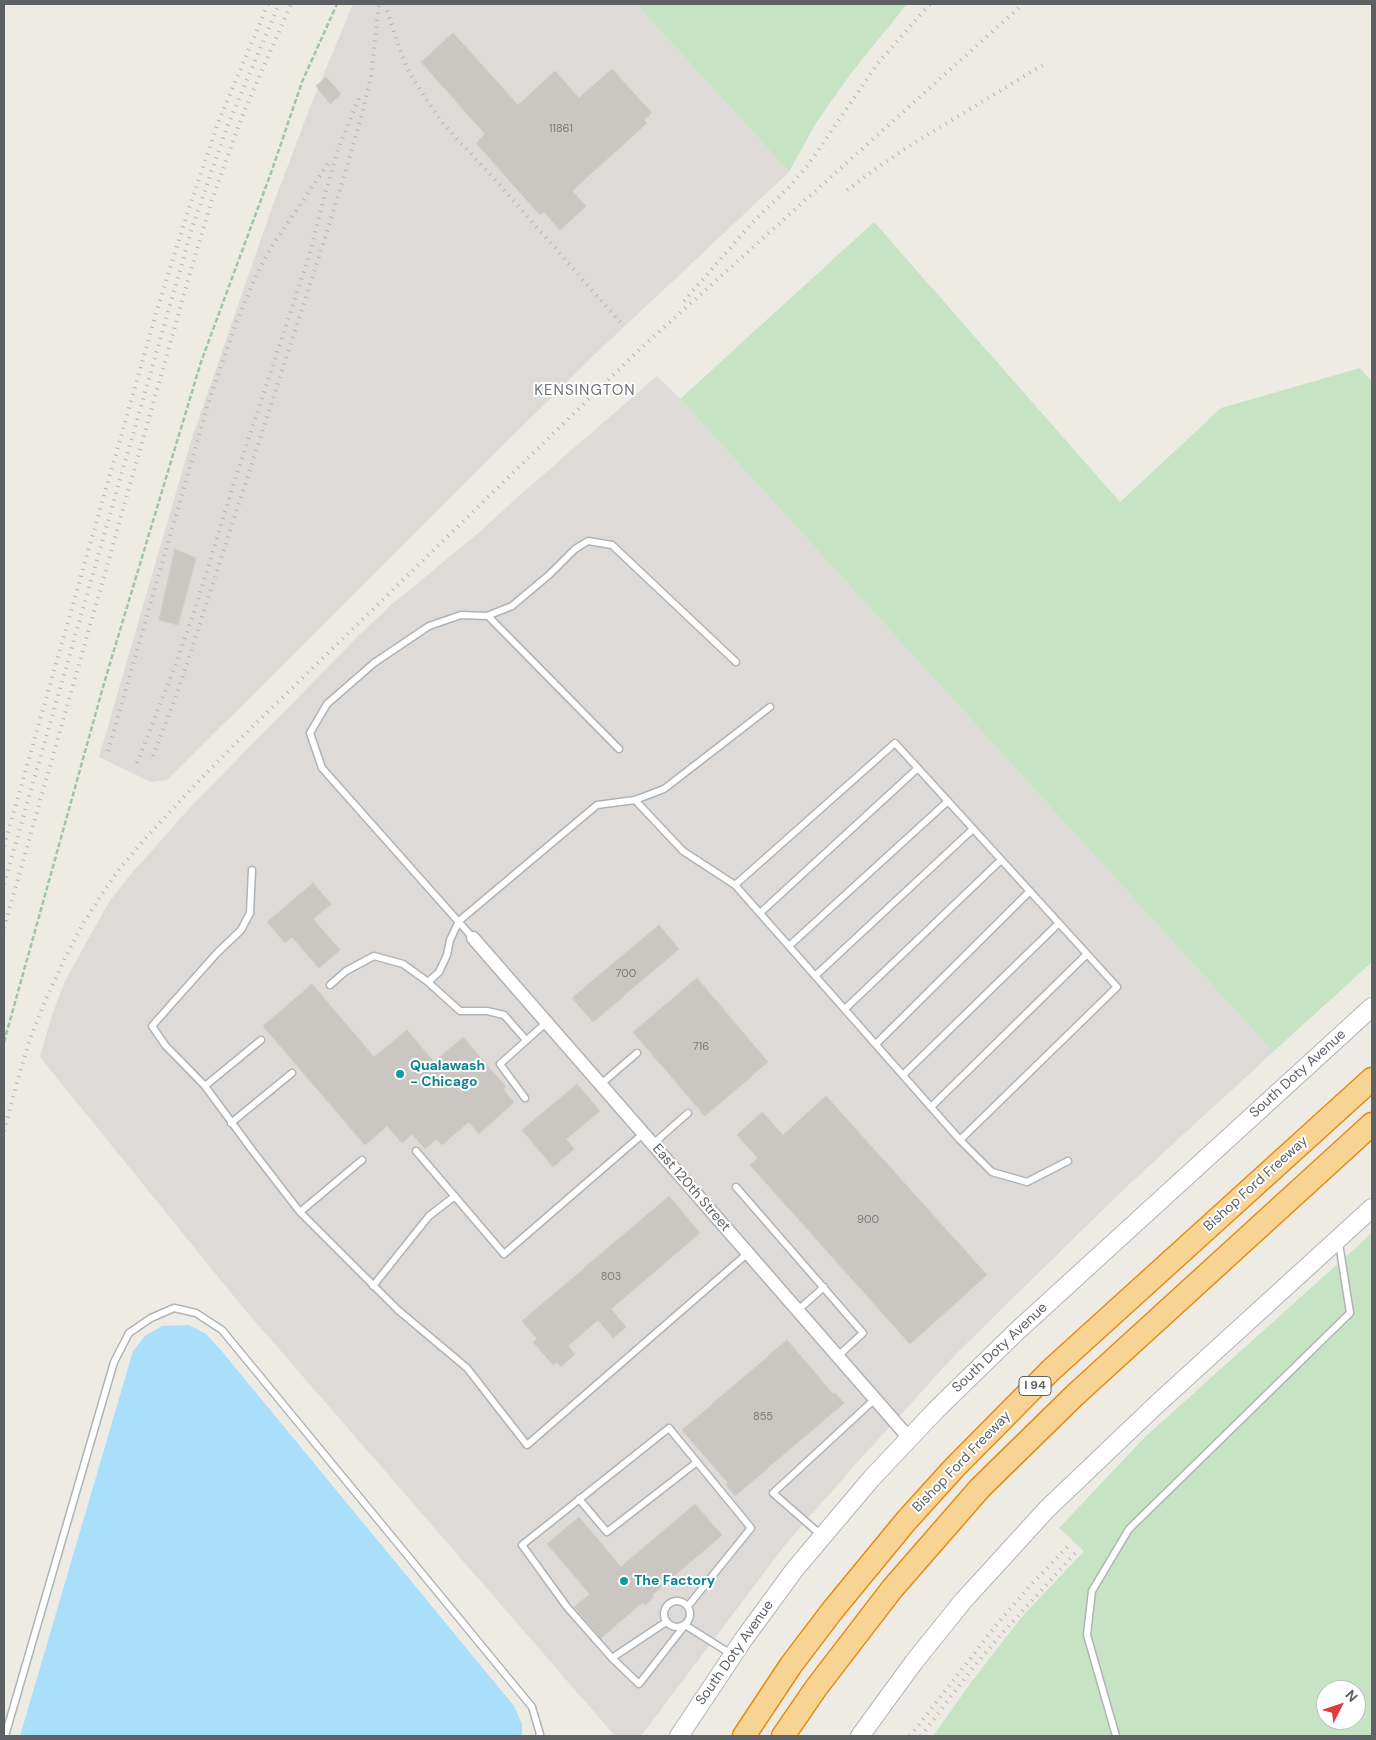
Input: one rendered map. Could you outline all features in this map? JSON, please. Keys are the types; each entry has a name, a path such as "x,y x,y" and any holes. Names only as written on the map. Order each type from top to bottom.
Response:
{"highway":[{"name":"Bishop Ford Freeway","path":"744,1736 791,1665 832,1611 906,1521 955,1466 1051,1370 1372,1079"},
{"name":"I 94","path":"783,1736 816,1688 892,1589 980,1488 1075,1395 1372,1124"}],"street":[{"name":"East 120th Street","path":"473,938 909,1438"},
{"name":"South Doty Avenue","path":"679,1736 733,1655 795,1569 871,1479 909,1438 1010,1338 1372,1007"},
{"path":"860,1736 914,1662 963,1601 1047,1509 1156,1405 1372,1208"}],"lane":[{"path":"473,938 322,768 310,733 327,704 374,663 429,626 461,615 488,616 512,606 550,574 575,549 588,540 612,545 736,662"},
{"path":"488,616 619,749"},
{"path":"428,982 439,972 459,921 596,805 635,800 664,789 770,707"},
{"path":"735,885 895,743 1117,986 960,1140"},
{"path":"760,913 918,768"},
{"path":"635,800 683,851 735,885 960,1140 992,1172 1026,1182 1068,1161"},
{"path":"789,946 948,801"},
{"path":"815,976 973,829"},
{"path":"844,1009 1001,860"},
{"path":"252,870 250,913 241,930 216,953 152,1026 165,1045 205,1086 231,1123 300,1212 398,1310 467,1368 527,1446 748,1253"},
{"path":"876,1044 1030,891"},
{"path":"903,1075 1059,923"},
{"path":"931,1107 1087,954"},
{"path":"330,985 346,971 374,956 402,964 428,982 460,1011 487,1010 504,1015 526,1040"},
{"path":"526,1098 500,1064 547,1022"},
{"path":"205,1086 260,1040"},
{"path":"601,1084 637,1053"},
{"path":"231,1123 292,1073"},
{"path":"653,1144 688,1114"},
{"path":"416,1151 504,1254 644,1133"},
{"path":"300,1212 362,1160"},
{"path":"736,1187 863,1333 838,1356"},
{"path":"373,1286 429,1216 455,1196"},
{"path":"1116,1736 1088,1635 1092,1591 1129,1529 1350,1313 1338,1239"},
{"path":"798,1310 824,1287"},
{"path":"5,1736 114,1362 129,1333 151,1318 174,1308 196,1313 222,1330 532,1707 539,1736"},
{"path":"822,1537 773,1493 876,1398"},
{"path":"685,1625 676,1628 666,1622 663,1614 664,1609 669,1603 682,1601 690,1610 690,1618 685,1625 639,1684 612,1658 568,1607 522,1545 668,1428 751,1528 688,1606"},
{"path":"580,1499 607,1532 697,1462"},
{"path":"612,1658 666,1622"},
{"path":"685,1625 733,1655"}],"path":[{"path":"4,1042 105,680 201,362 272,170 302,82 337,4"}],"shaded area":[{"path":"353,4 636,4 789,172 593,356 167,780 151,782 99,757 191,441 270,213 312,102"},
{"path":"657,376 680,399 1273,1052 1122,1191 955,1355 785,1545 641,1736 615,1736 240,1304 40,1057 51,1018 65,981 109,902 186,812 357,637 391,605 482,530"}],"green space":[{"path":"636,4 907,4 852,72 816,123 789,172"},
{"path":"874,222 1120,502 1221,408 1360,368 1372,382 1372,962 1273,1052 680,399"},
{"path":"1372,1233 1372,1736 933,1736 972,1681 1021,1618 1084,1551 1059,1528 1145,1437"}],"water":[{"path":"189,1325 206,1334 220,1349 514,1706 522,1724 522,1736 20,1736 133,1351 145,1336 162,1326"}],"building":[{"path":"453,33 518,105 555,71 579,98 612,69 652,113 644,120 647,123 572,191 586,206 560,230 544,212 540,215 476,143 485,134 421,62"},
{"path":"326,77 341,94 330,104 316,86"},
{"path":"175,549 196,558 178,625 159,620"},
{"path":"313,883 331,904 313,919 340,950 319,968 292,937 285,943 267,922"},
{"path":"659,925 679,949 593,1022 572,998"},
{"path":"697,978 768,1062 705,1116 633,1032"},
{"name":"Qualawash - Chicago","path":"312,984 374,1057 407,1030 434,1062 463,1037 506,1087 503,1089 514,1102 479,1134 469,1122 442,1145 436,1139 425,1149 412,1134 402,1143 387,1126 365,1145 263,1026"},
{"path":"577,1084 600,1111 566,1139 574,1149 553,1167 522,1130"},
{"path":"826,1096 987,1275 910,1344 750,1165 758,1158 737,1135 762,1112 783,1135"},
{"path":"669,1196 700,1233 611,1309 626,1327 613,1338 598,1320 568,1346 575,1354 561,1367 557,1362 553,1365 533,1342 537,1339 522,1321"},
{"path":"787,1340 833,1394 835,1393 844,1403 735,1496 726,1485 728,1483 682,1430"},
{"name":"The Factory","path":"695,1504 722,1535 652,1595 654,1597 645,1605 643,1602 601,1638 574,1607 590,1594 547,1544 579,1517 621,1567"}],"railway":[{"path":"4,846 157,310 188,211 218,123 268,4"},
{"path":"4,884 193,225 227,127 279,4"},
{"path":"4,928 212,200 243,114 291,4"},
{"path":"153,756 179,688 350,156 371,76 379,4"},
{"path":"385,4 410,74 444,125 490,174 620,322"},
{"path":"684,301 751,224 789,187 808,165 878,63 930,4"},
{"path":"4,1131 30,1039 66,956 84,922 102,894 120,868 145,839 246,733 640,349 1023,4"},
{"path":"847,190 914,143 1046,63"},
{"path":"137,763 177,661 197,603 233,486 309,256 338,149 361,93"},
{"path":"108,751 208,404 235,326 258,271 272,246 330,161"},
{"path":"910,1736 998,1623 1071,1543"},
{"path":"921,1736 999,1637 1078,1550"}],"place":[{"name":"Qualawash - Chicago","path":"400,1074"},
{"name":"The Factory","path":"624,1581"}],"district":[{"name":"KENSINGTON","path":"585,391"}]}
